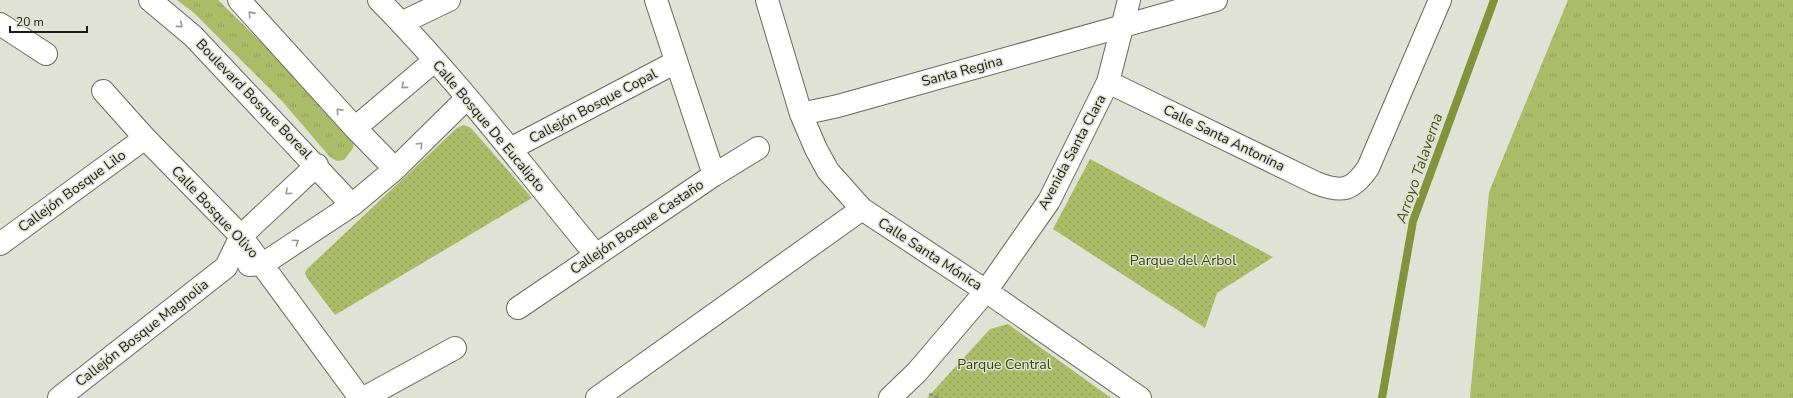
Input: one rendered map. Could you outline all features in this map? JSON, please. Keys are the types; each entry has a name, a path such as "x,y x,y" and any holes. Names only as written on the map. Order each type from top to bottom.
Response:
{"street":[{"name":"Boulevard Bosque Boreal","path":"150,0 193,36 352,205"},
{"path":"239,0 355,128 395,169"},
{"name":"Calle Bosque De Eucalipto","path":"379,0 467,98 596,254"},
{"path":"401,23 450,0"},
{"path":"656,0 714,175"},
{"name":"Calle Santa Mónica","path":"767,0 801,114 828,171 862,209 986,291 1140,398"},
{"name":"Avenida Santa Clara","path":"890,398 917,372 986,291 1049,201 1108,82 1129,0"},
{"name":"Santa Regina","path":"801,114 838,106 931,79 1122,28 1216,0"},
{"name":"Calle Santa Antonina","path":"1108,82 1316,183 1325,187 1342,190 1352,187 1368,168 1440,0"},
{"path":"0,25 46,54"},
{"path":"355,128 434,61"},
{"name":"Callejón Bosque Copal","path":"510,149 676,62"},
{"name":"Calle Bosque Olivo","path":"103,91 145,138 241,236 360,398"},
{"path":"226,267 263,264 352,205 395,169 467,98"},
{"name":"Callejón Bosque Lilo","path":"0,244 145,138"},
{"name":"Callejón Bosque Castaño","path":"518,308 714,175 758,148"},
{"path":"241,236 316,165"},
{"path":"597,398 862,209"},
{"name":"Callejón Bosque Magnolia","path":"59,398 226,267 241,236"},
{"path":"364,398 455,348"}],"green space":[{"path":"177,0 218,0 270,51 354,142 353,148 344,160 337,161 330,157 282,101 194,13"},
{"path":"1568,0 1793,0 1793,398 1470,398 1489,192"},
{"path":"464,125 471,128 532,198 335,315 307,278 305,273 307,269 457,128"},
{"name":"Parque del Arbol","path":"1090,159 1273,257 1217,293 1205,328 1053,229"},
{"name":"Parque Central","path":"1008,324 1111,398 927,398 990,329"}],"waterway":[{"name":"Arroyo Talaverna","path":"1382,398 1413,221 1494,0"}]}
